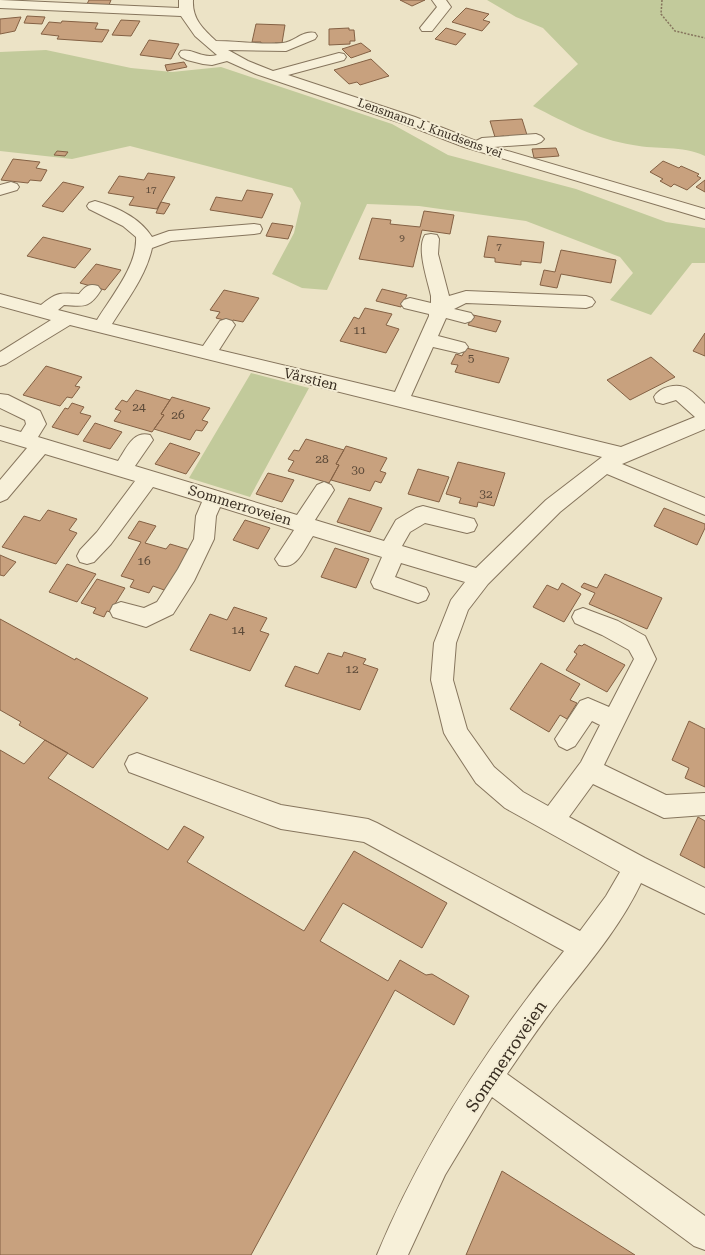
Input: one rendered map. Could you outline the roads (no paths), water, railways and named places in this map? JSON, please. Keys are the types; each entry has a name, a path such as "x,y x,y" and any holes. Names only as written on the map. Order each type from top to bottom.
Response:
{"street":[{"path":"127,0 184,4"},
{"path":"428,28 444,7 439,0"},
{"path":"6,5 43,3 167,11"},
{"path":"0,13 34,11 43,3"},
{"path":"68,15 134,20 154,17 184,4"},
{"name":"Lensmann J. Knudsens vei","path":"184,4 194,25 213,45 236,61 273,75 395,115 469,144 701,210"},
{"path":"213,45 286,47 310,36"},
{"path":"186,54 200,61 215,60 229,56"},
{"path":"273,75 339,57"},
{"path":"469,144 536,139"},
{"path":"95,206 125,219 138,229 144,237 145,245 140,263 101,327"},
{"path":"145,245 169,236 254,229"},
{"path":"400,401 438,316 440,296 430,254 431,239"},
{"path":"43,312 60,299 84,300 92,290"},
{"path":"439,310 455,300 466,297 586,302"},
{"name":"Vårstien","path":"0,300 101,327 208,352 400,401 614,460 692,506"},
{"path":"410,304 465,317"},
{"path":"0,360 67,318"},
{"path":"208,352 226,326"},
{"path":"427,340 459,347"},
{"path":"663,397 671,393 681,393 705,415"},
{"path":"0,494 34,443 36,424 33,416 1,400"},
{"path":"705,421 614,460 553,506 480,578 459,606 445,642 442,680 456,733 485,775 514,800 636,867 705,901"},
{"name":"Sommerroveien","path":"0,433 480,578"},
{"path":"122,470 143,440"},
{"path":"87,556 104,538 149,478"},
{"path":"286,559 324,490"},
{"path":"121,611 146,618 164,608 186,576 204,539 206,516 214,497"},
{"path":"418,594 374,579 392,551 403,526 423,514 467,525"},
{"path":"552,821 589,770 645,658 637,643 610,628 583,617"},
{"path":"567,739 588,708 614,720"},
{"path":"137,764 281,818 368,831 585,948"},
{"path":"589,770 664,807 703,804"},
{"name":"Sommerroveien","path":"392,1255 435,1166 488,1077 536,1010 585,948 628,884 636,867"},
{"path":"488,1077 705,1235"}]}
